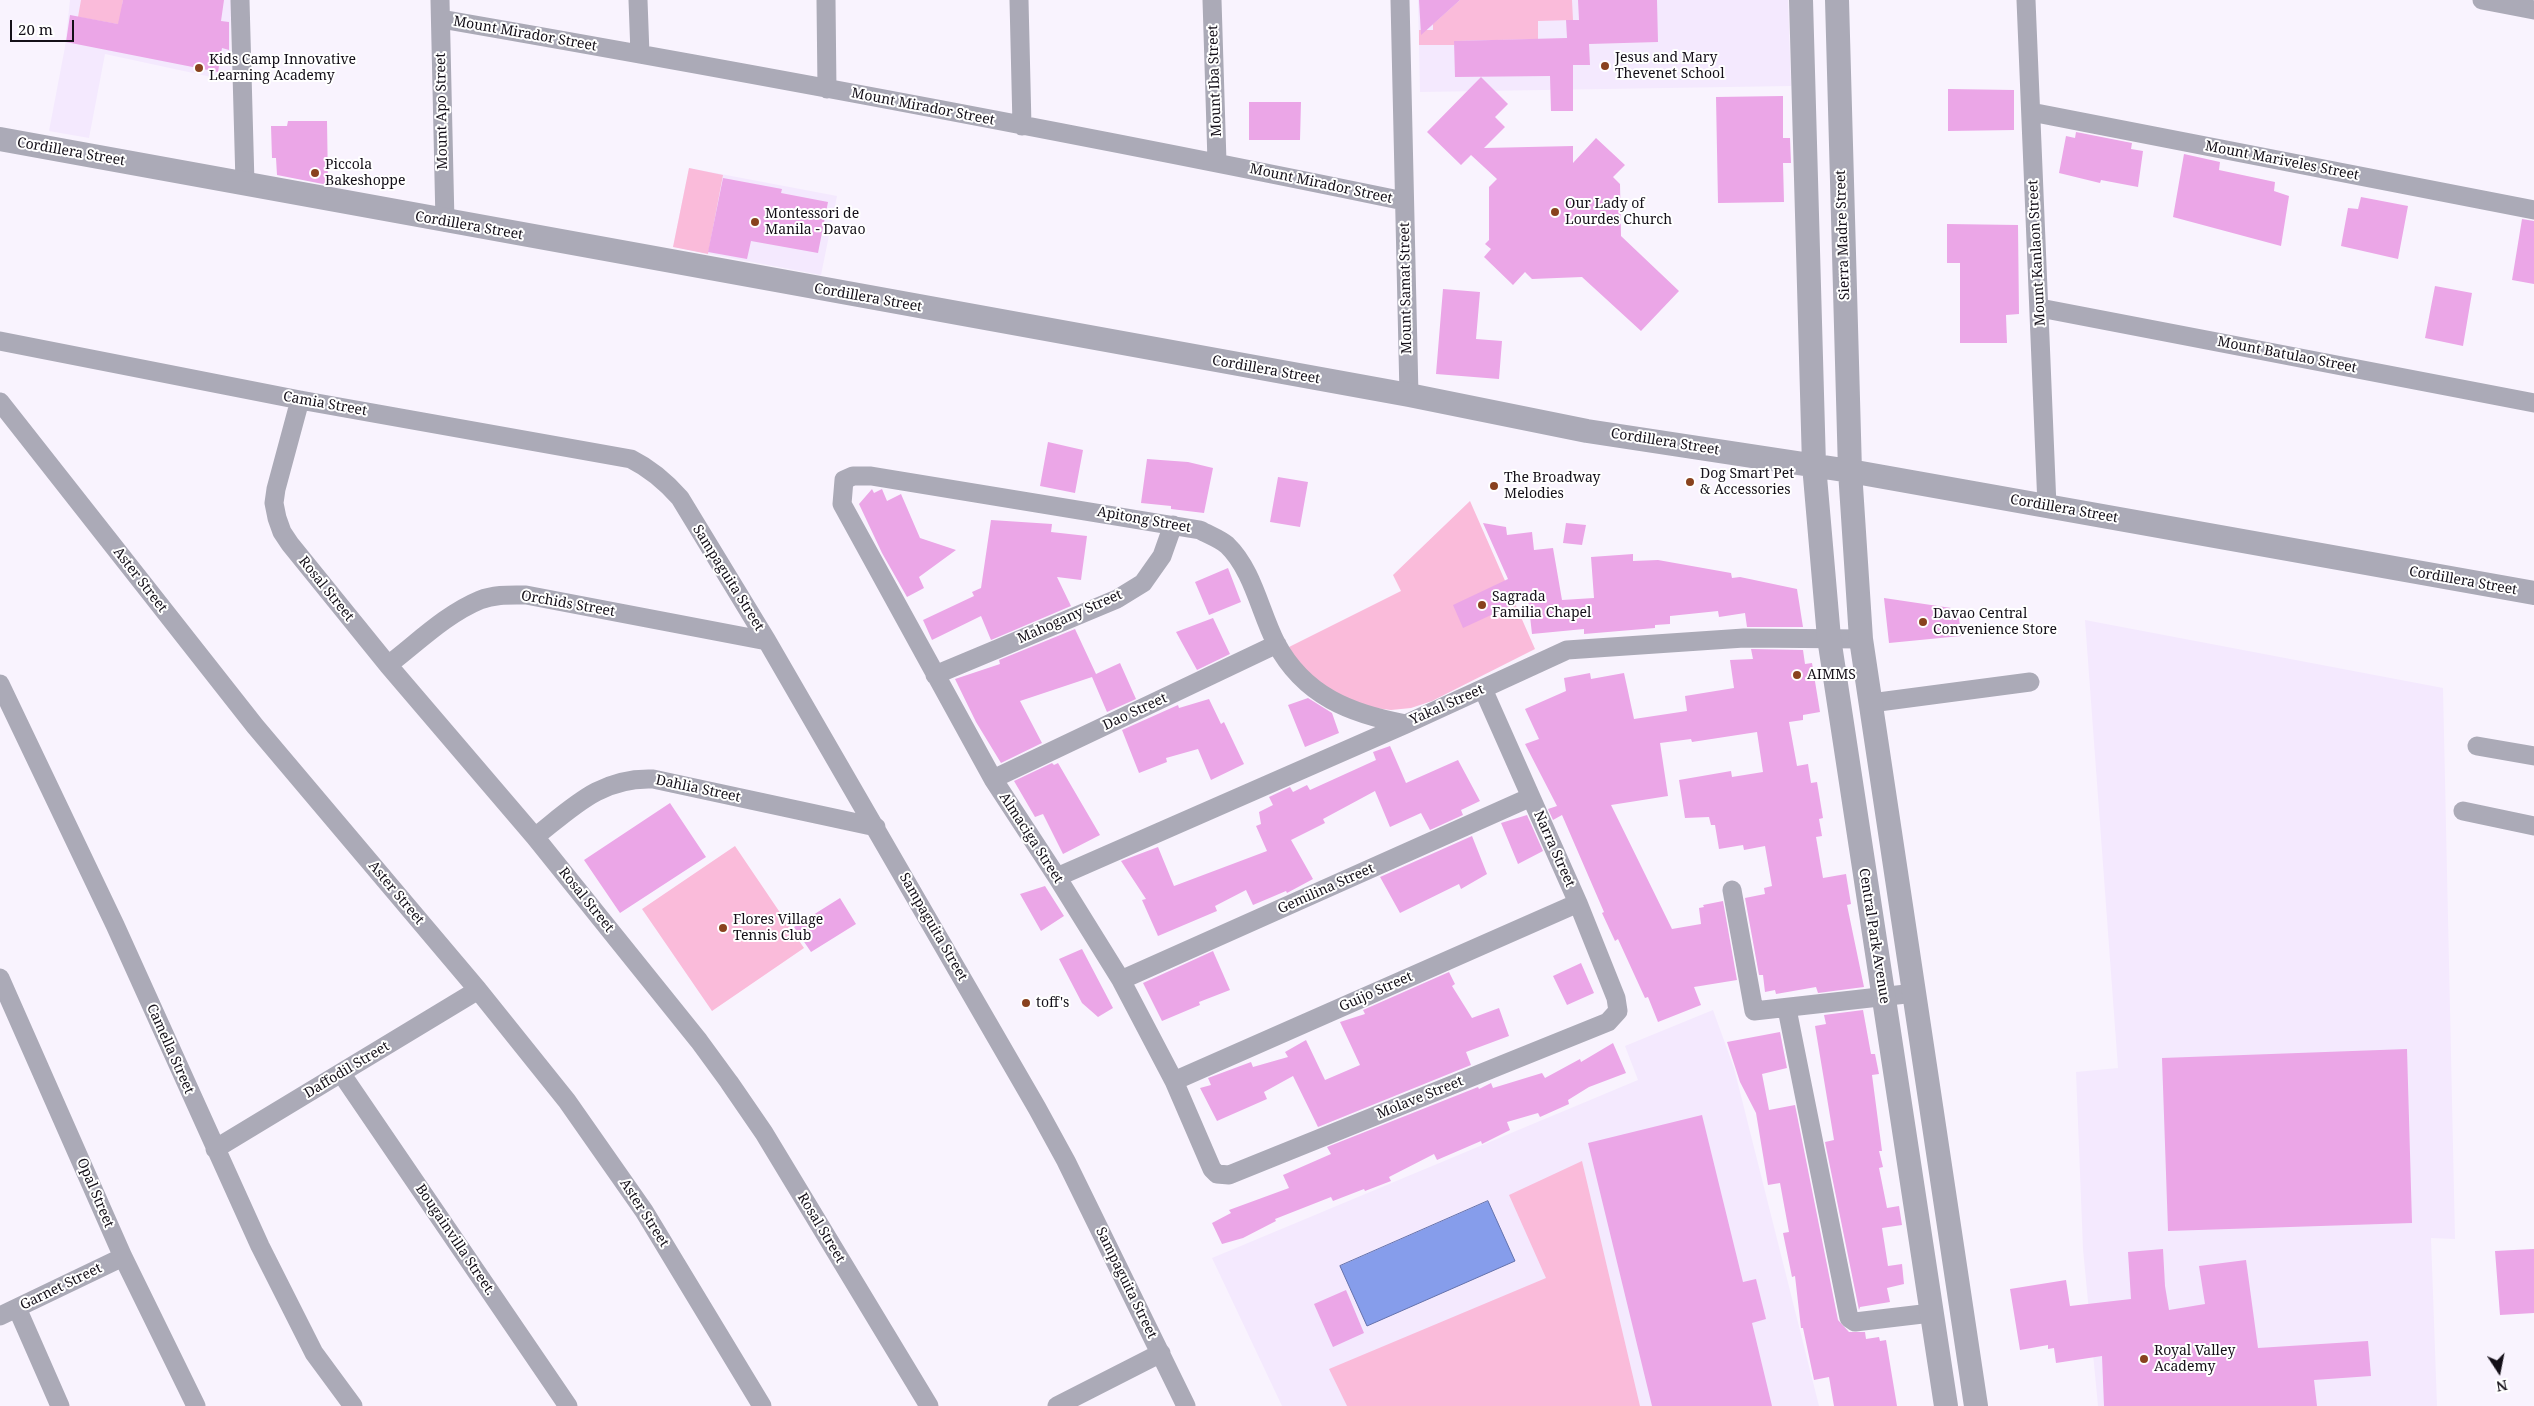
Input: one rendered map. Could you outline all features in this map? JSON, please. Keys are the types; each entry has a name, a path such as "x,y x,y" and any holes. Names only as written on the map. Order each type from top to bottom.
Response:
{"street":[{"path":"240,0 244,184"},
{"name":"Mount Apo Street","path":"440,0 445,222"},
{"path":"638,0 640,54"},
{"path":"826,0 827,89"},
{"path":"1019,0 1022,126"},
{"name":"Mount Iba Street","path":"1212,0 1217,162"},
{"name":"Mount Samat Street","path":"1400,0 1409,396"},
{"path":"1801,0 1814,465"},
{"name":"Sierra Madre Street","path":"1837,0 1850,471"},
{"name":"Mount Kanlaon Street","path":"2026,0 2047,506"},
{"path":"2482,0 2534,10"},
{"name":"Mount Mirador Street","path":"441,19 640,54 1217,162 1404,201"},
{"name":"Mount Mariveles Street","path":"2030,112 2534,210"},
{"name":"Cordillera Street","path":"0,139 445,222 1409,396 1587,431 1850,471 2534,593"},
{"name":"Mount Batulao Street","path":"2040,308 2534,403"},
{"name":"Camia Street","path":"0,341 300,400 608,454 631,459 649,468"},
{"name":"Rosal Street","path":"300,400 274,502 282,532 388,666 535,837 699,1041 769,1141 929,1406"},
{"name":"Aster Street","path":"0,402 255,726 478,990 567,1101 644,1211 762,1406"},
{"name":"Central Park Avenue","path":"1814,465 1829,638 1946,1406"},
{"name":"Sampaguita Street","path":"649,468 680,498 767,641 876,827 1066,1161 1186,1406"},
{"path":"1850,471 1861,639 1976,1406"},
{"name":"Apitong Street","path":"842,504 844,480 853,476 871,476 1200,530 1226,544 1241,562 1277,644 1299,674 1326,699 1375,718 1406,724"},
{"name":"Almaciga Street","path":"842,504 993,779 1121,980 1174,1081 1212,1169 1217,1174"},
{"name":"Mahogany Street","path":"935,675 1117,599 1143,583 1162,556 1173,525"},
{"name":"Orchids Street","path":"388,666 459,610 482,599 504,595 526,595 767,641"},
{"name":"Yakal Street","path":"1057,877 1406,724 1567,650 1744,638 1861,639"},
{"name":"Dao Street","path":"993,779 1277,644"},
{"path":"1871,703 2030,682"},
{"name":"Camella Street","path":"0,684 115,925 260,1246 314,1353 353,1406"},
{"name":"Narra Street","path":"1483,689 1578,903 1616,998 1618,1011"},
{"path":"2476,746 2534,756"},
{"name":"Dahlia Street","path":"535,837 593,792 634,778 653,779 876,827"},
{"name":"Gemilina Street","path":"1121,980 1531,797"},
{"path":"2463,811 2534,826"},
{"path":"1732,890 1754,1011 1915,993"},
{"name":"Guijo Street","path":"1174,1081 1578,903"},
{"name":"Opal Street","path":"0,978 123,1257 196,1406"},
{"name":"Daffodil Street","path":"215,1149 478,990"},
{"path":"1787,1008 1847,1312 1855,1322 1931,1314"},
{"name":"Molave Street","path":"1217,1174 1229,1175 1608,1022 1618,1011"},
{"name":"Bougainvilla Street.","path":"341,1073 568,1406"},
{"name":"Garnet Street","path":"0,1316 123,1257"},
{"path":"17,1308 60,1406"},
{"path":"1057,1406 1161,1353"}],"shaded area":[{"name":"Kids Camp Innovative Learning Academy","path":"70,0 231,0 230,81 105,54 89,138 49,131 65,47"},
{"path":"81,0 123,0 122,6 134,27 78,17"},
{"name":"Jesus and Mary Thevenet School","path":"1418,0 1788,0 1791,86 1420,92"},
{"path":"1460,0 1572,0 1573,20 1538,21 1538,39 1455,41 1454,45 1419,45 1419,30 1433,30 1433,24"},
{"name":"Montessori de Manila - Davao","path":"689,168 837,196 821,275 673,247"},
{"path":"689,168 723,175 708,254 673,247"},
{"path":"1470,501 1535,649 1432,701 1411,708 1391,710 1367,707 1345,698 1314,679 1287,648 1401,591 1393,575"},
{"path":"2085,620 2443,688 2455,1239 2431,1238 2437,1406 2098,1406 2083,1249 2076,1072 2118,1068"},
{"name":"Flores Village Tennis Club","path":"735,846 804,948 712,1011 642,909"},
{"path":"1713,1010 1734,1068 1819,1406 1282,1406 1212,1258 1638,1080 1625,1046"},
{"path":"1582,1161 1640,1406 1347,1406 1329,1369 1546,1278 1509,1195"}],"water":[{"path":"1488,1201 1515,1261 1367,1326 1340,1266"}],"building":[{"path":"123,0 224,0 221,21 229,22 229,50 222,48 218,72 66,42 70,15 118,24"},
{"path":"1419,0 1460,0 1421,35"},
{"path":"1578,0 1657,0 1658,42 1589,44 1590,65 1573,65 1573,111 1551,111 1550,76 1455,77 1454,41 1567,38 1566,20 1579,20"},
{"name":"Our Lady of Lourdes Church","path":"1481,77 1508,104 1495,117 1505,127 1484,148 1573,146 1573,163 1596,138 1625,165 1613,177 1620,184 1621,236 1679,291 1641,331 1582,277 1532,279 1525,272 1513,285 1484,257 1491,249 1485,244 1489,240 1489,187 1497,179 1471,155 1461,165 1427,132"},
{"path":"1948,89 2014,90 2014,130 1948,131"},
{"path":"1783,96 1783,138 1790,138 1791,163 1783,163 1784,202 1718,203 1716,97"},
{"path":"1249,102 1301,102 1300,140 1249,140"},
{"path":"288,121 327,121 328,185 277,175 276,158 272,158 271,126 287,126"},
{"path":"2076,132 2132,143 2131,149 2143,151 2138,187 2101,180 2100,183 2059,173 2066,136 2075,138"},
{"path":"2184,154 2220,162 2219,170 2275,182 2274,191 2289,196 2281,246 2173,217"},
{"path":"723,178 782,189 781,193 828,202 818,253 751,241 747,259 708,252"},
{"path":"2361,197 2408,206 2398,259 2341,246 2348,208 2358,209"},
{"path":"2522,219 2534,221 2534,284 2512,280"},
{"path":"1947,224 2018,225 2019,314 2006,315 2007,343 1960,343 1960,263 1947,263"},
{"path":"2435,286 2472,293 2463,346 2425,338"},
{"path":"1443,289 1480,292 1476,339 1502,341 1499,379 1436,374"},
{"path":"1048,442 1083,450 1075,493 1040,486"},
{"path":"1147,459 1188,462 1213,468 1204,513 1171,509 1171,506 1141,503"},
{"path":"1278,477 1308,482 1300,527 1270,522"},
{"path":"872,489 874,493 882,489 887,501 901,494 920,538 956,550 919,577 924,588 907,597 882,553 859,504"},
{"path":"991,520 1052,524 1051,532 1087,536 1081,580 1057,577 1071,606 991,640 981,616 932,640 923,620 974,596 972,592 981,588"},
{"path":"1483,523 1506,527 1507,535 1532,532 1534,550 1553,548 1562,600 1594,598 1591,557 1633,554 1633,561 1658,560 1731,573 1732,578 1740,577 1797,589 1803,627 1747,627 1745,613 1719,617 1718,611 1670,616 1670,624 1655,625 1655,628 1584,634 1584,629 1532,634 1528,598 1463,628 1453,605 1508,579"},
{"path":"1566,523 1586,525 1582,545 1563,543"},
{"path":"1228,568 1241,602 1209,615 1195,582"},
{"name":"Davao Central Convenience Store","path":"1884,598 1958,609 1961,636 1889,643"},
{"path":"1213,618 1230,654 1197,670 1176,632"},
{"path":"1075,629 1096,674 1120,663 1136,699 1107,712 1092,677 1020,701 1042,743 1001,763 976,722 955,679 1000,664 999,660"},
{"path":"1751,649 1803,650 1805,664 1812,663 1820,712 1803,715 1803,720 1789,722 1797,766 1808,764 1811,783 1817,782 1823,818 1819,819 1822,836 1816,837 1823,878 1846,874 1851,904 1847,905 1864,987 1818,993 1816,987 1776,994 1775,990 1765,992 1763,975 1759,975 1745,898 1765,894 1764,888 1772,886 1765,846 1744,850 1743,845 1719,849 1715,825 1711,825 1709,817 1685,818 1679,780 1731,771 1732,777 1763,772 1757,732 1692,742 1691,739 1660,743 1668,796 1611,805 1672,929 1701,924 1699,908 1704,907 1703,905 1723,901 1737,980 1694,987 1701,1005 1658,1022 1648,997 1645,998 1618,939 1615,941 1602,913 1604,912 1562,815 1553,820 1548,809 1557,806 1525,744 1539,739 1525,709 1566,691 1564,678 1590,673 1591,679 1624,673 1634,719 1687,711 1685,696 1734,688 1730,660 1753,659"},
{"path":"1308,698 1332,713 1339,733 1305,747 1288,705"},
{"path":"1209,699 1221,724 1224,722 1244,764 1211,780 1198,749 1166,758 1167,762 1139,773 1122,730 1178,705 1179,708"},
{"path":"1390,746 1406,783 1458,760 1480,801 1461,810 1463,815 1430,830 1421,813 1390,827 1375,791 1323,819 1325,823 1291,840 1313,879 1287,893 1286,891 1253,905 1246,890 1215,906 1217,911 1158,936 1142,900 1146,899 1121,861 1158,847 1174,886 1267,851 1256,826 1261,824 1259,812 1273,805 1269,797 1290,787 1293,792 1307,785 1310,790 1376,760 1373,752"},
{"path":"1052,763 1054,765 1058,763 1100,835 1063,854 1043,814 1035,817 1014,781"},
{"path":"670,803 706,857 620,913 584,860"},
{"path":"1527,815 1543,851 1518,864 1501,823"},
{"path":"1472,836 1487,874 1461,889 1459,884 1400,913 1380,877"},
{"path":"1045,886 1064,916 1041,931 1020,894"},
{"path":"840,898 856,924 811,952 794,927"},
{"path":"1082,949 1113,1008 1098,1017 1082,1003 1059,959"},
{"path":"1213,951 1230,990 1199,1002 1200,1005 1162,1021 1143,983"},
{"path":"1581,963 1594,993 1567,1005 1553,976"},
{"path":"1449,972 1455,984 1452,986 1472,1018 1499,1008 1509,1036 1466,1052 1471,1065 1318,1127 1293,1076 1264,1092 1267,1099 1217,1121 1200,1088 1211,1085 1208,1078 1251,1062 1253,1067 1288,1057 1285,1052 1306,1040 1325,1080 1360,1065 1340,1022 1365,1014 1363,1010"},
{"path":"1863,1010 1871,1054 1875,1054 1879,1074 1872,1075 1882,1151 1879,1151 1883,1167 1879,1168 1887,1208 1899,1206 1902,1225 1882,1228 1888,1266 1902,1264 1904,1284 1887,1288 1890,1302 1860,1307 1859,1310 1825,1142 1834,1140 1815,1026 1826,1024 1824,1015"},
{"path":"1780,1032 1787,1068 1762,1074 1769,1110 1795,1105 1838,1320 1849,1332 1865,1332 1866,1339 1879,1337 1880,1341 1886,1340 1897,1406 1834,1406 1829,1377 1814,1380 1803,1328 1801,1328 1795,1276 1792,1277 1783,1233 1789,1232 1780,1183 1768,1185 1756,1113 1740,1082 1727,1042"},
{"path":"1613,1043 1626,1073 1589,1087 1568,1100 1569,1104 1540,1117 1538,1113 1507,1122 1510,1130 1482,1144 1481,1141 1437,1160 1434,1154 1389,1177 1391,1181 1333,1201 1331,1197 1275,1219 1276,1221 1243,1238 1222,1244 1212,1223 1231,1213 1229,1210 1289,1188 1283,1175 1331,1154 1327,1147 1478,1087 1479,1089 1491,1083 1493,1088 1542,1073 1545,1078 1580,1059 1581,1062"},
{"path":"2407,1049 2412,1223 2168,1231 2162,1058"},
{"path":"1702,1115 1743,1282 1756,1279 1766,1319 1752,1323 1772,1406 1652,1406 1588,1143"},
{"path":"2163,1249 2165,1286 2169,1310 2205,1304 2199,1266 2246,1260 2258,1348 2368,1341 2371,1376 2314,1380 2317,1406 2104,1406 2102,1356 2056,1363 2054,1348 2048,1349 2048,1345 2020,1350 2010,1289 2066,1280 2070,1306 2131,1299 2128,1252"},
{"path":"2534,1249 2534,1313 2500,1315 2495,1251"},
{"path":"1346,1290 1364,1333 1333,1347 1314,1304"}],"place":[{"name":"Jesus and Mary Thevenet School","path":"1605,66"},
{"name":"Kids Camp Innovative Learning Academy","path":"199,68"},
{"name":"Piccola Bakeshoppe","path":"315,173"},
{"name":"Our Lady of Lourdes Church","path":"1555,212"},
{"name":"Montessori de Manila - Davao","path":"755,222"},
{"name":"Dog Smart Pet & Accessories","path":"1690,482"},
{"name":"The Broadway Melodies","path":"1494,486"},
{"name":"Sagrada Familia Chapel","path":"1482,605"},
{"name":"Davao Central Convenience Store","path":"1923,622"},
{"name":"AIMMS","path":"1797,675"},
{"name":"Flores Village Tennis Club","path":"723,928"},
{"name":"toff's","path":"1026,1003"},
{"name":"Royal Valley Academy","path":"2144,1359"}]}
